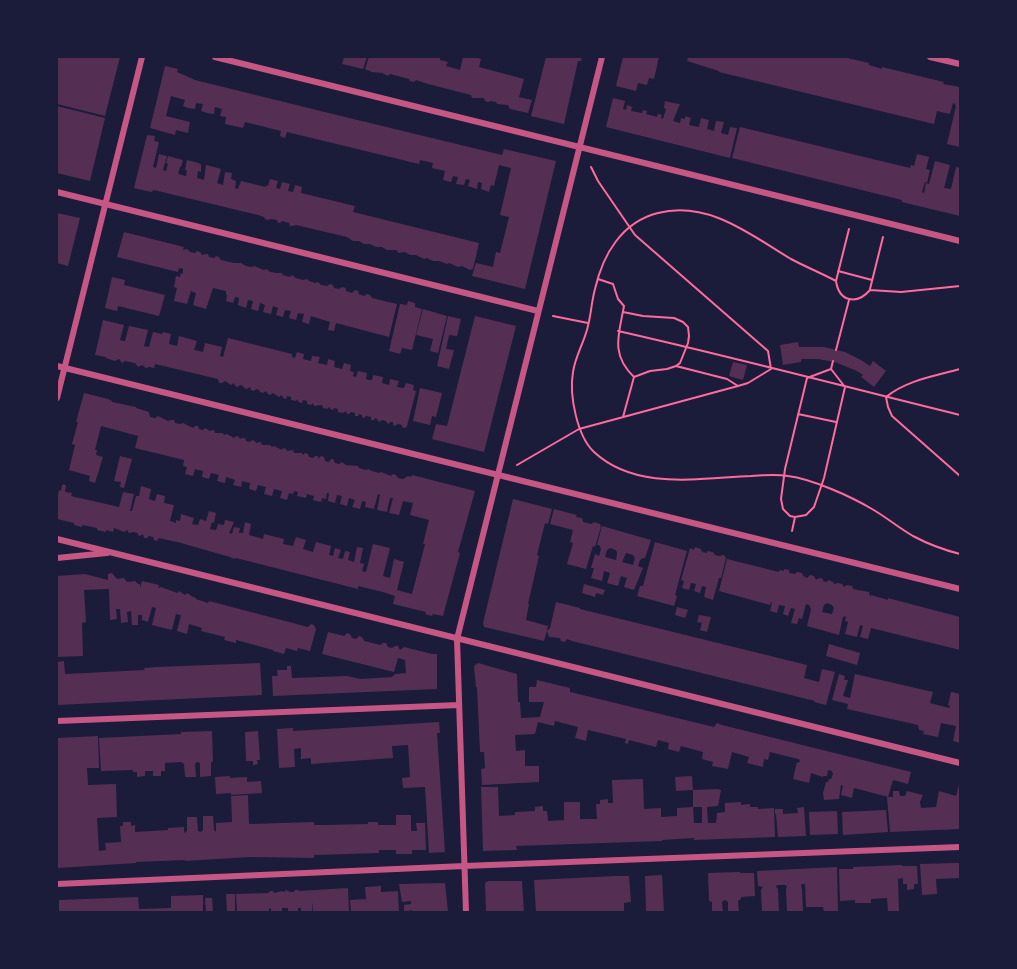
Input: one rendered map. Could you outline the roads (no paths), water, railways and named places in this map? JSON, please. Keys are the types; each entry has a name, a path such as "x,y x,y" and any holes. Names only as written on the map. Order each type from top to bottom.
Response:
{"street":[{"path":"57,398 61,367 105,204 141,57"},
{"path":"215,57 960,241"},
{"path":"466,912 457,639 602,57"},
{"path":"930,57 960,64"},
{"path":"57,192 538,311"},
{"path":"61,367 960,589"},
{"path":"57,539 960,763"},
{"path":"57,558 112,553"},
{"path":"57,721 459,705"},
{"path":"57,884 960,847"}]}
